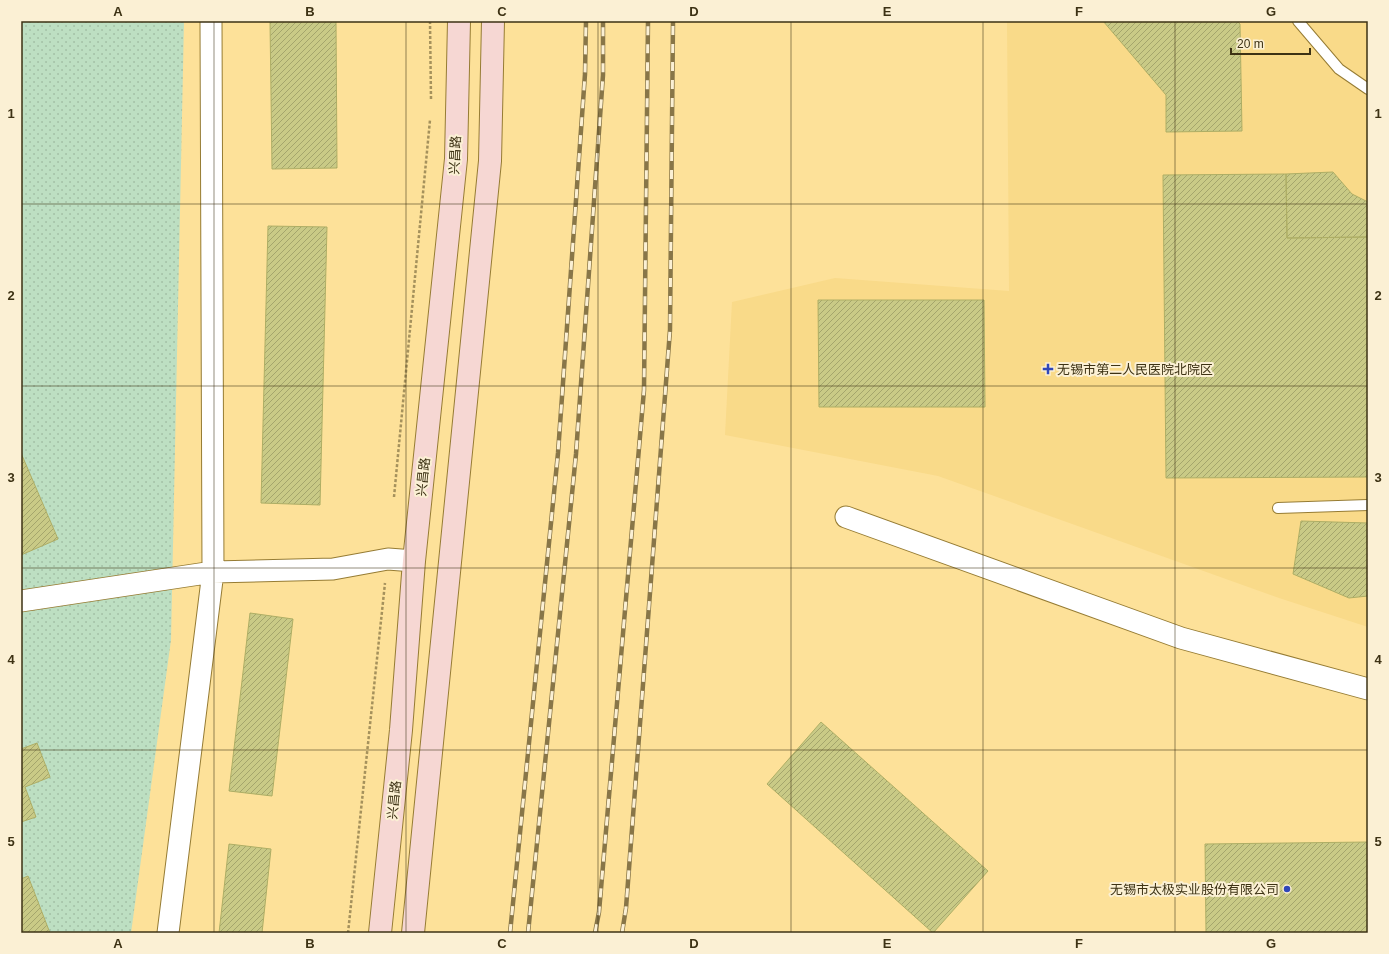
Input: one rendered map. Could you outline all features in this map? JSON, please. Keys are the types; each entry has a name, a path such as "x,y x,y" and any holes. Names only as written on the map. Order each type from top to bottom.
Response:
{"main road":[{"name":"兴昌路","path":"380,933 401,730 414,561 456,159 459,21"},
{"path":"413,933 490,161 493,21"}],"street":[{"path":"168,933 213,572 211,21"},
{"path":"846,516 1181,638 1368,689"},
{"path":"21,601 213,572 333,569 388,559 414,561"}],"lane":[{"path":"1298,21 1340,69 1368,89"},
{"path":"1278,508 1368,505"}],"path":[{"path":"430,21 431,107"},
{"path":"393,503 431,114"},
{"path":"348,933 388,559"}],"shaded area":[{"name":"无锡市第二人民医院北院区","path":"1007,21 1368,21 1368,627 1279,598 938,476 725,435 732,302 835,278 1009,291"}],"green space":[{"path":"21,21 184,21 171,640 131,933 21,933"}],"building":[{"path":"270,21 336,21 337,168 272,169"},
{"path":"1103,21 1237,21 1240,24 1242,131 1166,132 1166,95"},
{"path":"1333,172 1352,194 1368,202 1368,237 1287,238 1286,174"},
{"path":"1286,174 1287,238 1368,237 1368,477 1166,478 1163,175"},
{"path":"268,226 327,227 320,505 261,503"},
{"path":"818,300 984,300 985,407 819,407"},
{"path":"21,453 58,539 21,555"},
{"path":"1301,521 1368,523 1368,596 1349,598 1293,574"},
{"path":"250,613 293,619 272,796 229,791"},
{"path":"821,722 988,871 933,933 767,784"},
{"path":"37,743 50,777 25,787 36,817 21,822 21,749"},
{"name":"无锡市太极实业股份有限公司","path":"1368,842 1368,933 1206,933 1205,844"},
{"path":"229,844 271,849 262,933 219,933"},
{"path":"28,876 50,933 21,933 21,879"}],"railway":[{"path":"510,933 558,453 585,74 586,21"},
{"path":"528,933 576,454 603,75 603,21"},
{"path":"595,933 599,912 644,390 648,21"},
{"path":"622,933 626,908 670,330 673,21"}],"place":[{"name":"无锡市第二人民医院北院区","path":"1048,369"},
{"name":"无锡市太极实业股份有限公司","path":"1287,889"}]}
